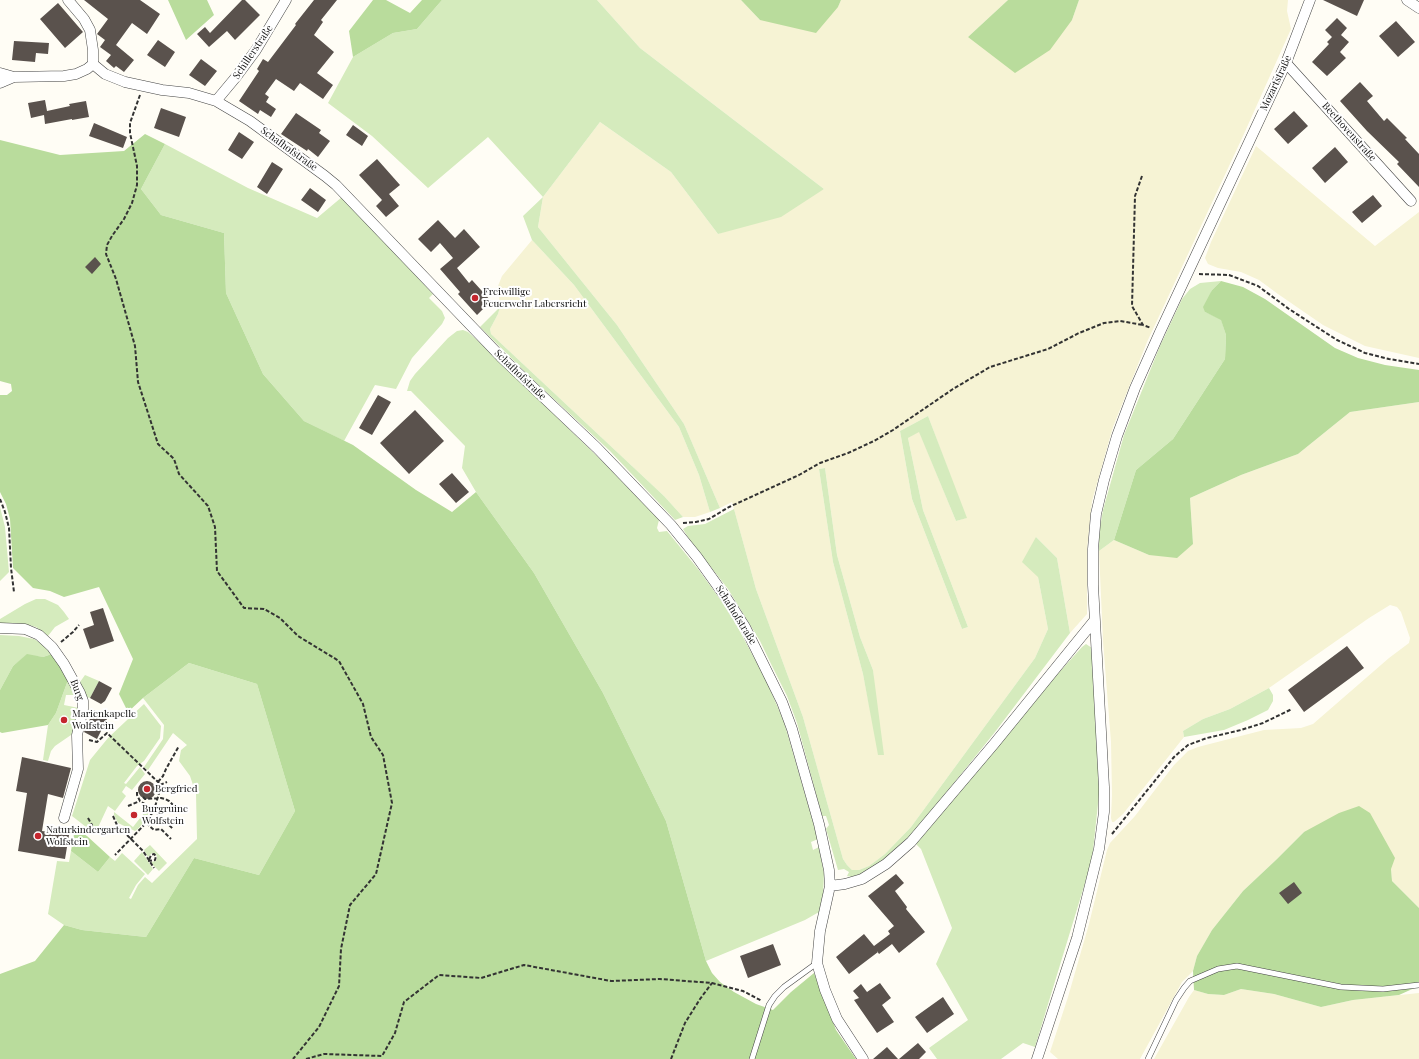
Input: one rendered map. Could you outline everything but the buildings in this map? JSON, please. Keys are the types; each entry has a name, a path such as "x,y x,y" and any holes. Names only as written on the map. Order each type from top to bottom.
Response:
{"street":[{"path":"0,73 14,77 64,76 80,72 93,64 93,50 90,30 84,19 68,0"},
{"name":"Schillerstraße","path":"216,101 250,59 286,0"},
{"name":"Mozartstraße","path":"1037,1059 1077,938 1099,849 1104,812 1104,787 1093,585 1093,549 1098,507 1117,436 1135,388 1188,270 1286,63 1310,0"},
{"path":"1407,0 1419,8"},
{"name":"Beethovenstraße","path":"1286,63 1411,200"},
{"name":"Schafhofstraße","path":"93,64 99,70 119,81 144,87 189,93 216,101 250,122 319,171 336,185 501,358 597,448 671,525 697,557 738,615 782,702 792,729 829,870 830,886 820,931 817,963"},
{"path":"0,83 14,77"},
{"path":"830,886 845,884 862,878 886,864 911,842 994,744 1094,621"},
{"name":"Burg","path":"0,628 32,631 39,635 52,647 73,678 83,701 82,715 77,735 78,769 64,818"},
{"path":"817,963 825,990 837,1019 863,1059"}],"lane":[{"path":"752,1059 769,1005 775,996 784,987 817,963"},
{"path":"1148,1059 1176,1000 1184,988 1190,981 1218,969 1237,966 1341,987 1383,989 1419,985"}],"path":[{"path":"144,87 133,111 130,123 130,133 137,166 137,184 132,203 124,219 109,241 106,254 116,279 135,346 138,382 158,444 174,459 179,474 208,506 215,527 217,570 244,608 264,609 280,618 298,636 339,661 363,704 371,737 383,755 392,802 376,874 350,905 342,949 339,986 319,1027 292,1059"},
{"path":"1142,176 1135,196 1132,306 1143,325"},
{"path":"1188,270 1202,275 1229,275 1258,286 1289,309 1337,340 1365,353 1419,364"},
{"path":"671,525 709,518 729,507 799,475 820,463 848,453 874,441 893,430 953,389 990,367 1048,349 1079,333 1104,323 1120,321 1143,325 1160,332"},
{"path":"0,499 9,528 14,592"},
{"path":"58,644 79,625"},
{"path":"1099,849 1174,758 1188,745 1207,738 1263,723 1292,709"},
{"path":"77,735 95,742 107,733 160,785 154,810 146,823 115,855"},
{"path":"158,782 164,776 166,769 180,746"},
{"path":"160,785 167,782"},
{"path":"137,792 140,801 154,810 174,829"},
{"path":"143,797 148,800 157,798 170,801 173,805"},
{"path":"128,806 140,801"},
{"path":"113,816 117,825 144,853 154,868"},
{"path":"88,818 92,825 90,834"},
{"path":"146,823 154,830 161,829 171,839"},
{"path":"306,1059 324,1054 382,1056 395,1033 404,1002 439,975 481,978 524,965 611,981 660,979 712,983 743,991 769,1005"},
{"path":"671,1059 685,1023 712,983"}],"shaded area":[{"path":"597,0 741,0 760,20 838,7 841,0 1008,0 968,37 1072,20 1079,0 1288,0 1287,11 1291,29 1147,342 1113,427 1092,501 1087,549 1087,614 1070,633 1057,558 1036,537 1038,577 1048,629 1035,658 911,827 885,854 869,866 859,870 852,870 843,859 803,717 756,589 732,502 720,508 684,424 617,325 538,227 543,197 600,122 671,172 718,234 824,189 640,48","holes":["928,416 966,518 956,521 919,431 908,438 923,510 968,627 962,629 912,499 900,431","825,468 837,555 860,637 873,670 879,755 863,674 833,562 819,469"]},
{"path":"1256,146 1375,246 1419,212 1419,358 1365,346 1323,325 1259,280 1241,272 1218,268 1208,264 1205,258 1211,242"},
{"path":"532,240 574,285 679,427 699,475 710,512 695,517 683,517 664,496 491,334 490,329 500,307 498,286 502,276"},
{"path":"1419,402 1419,908 1392,881 1391,869 1304,832 1243,891 1212,930 1197,956 1193,971 1182,982 1140,1059 1058,1059 1050,1052 1089,924 1107,850 1110,843 1135,816 1174,765 1188,751 1198,747 1264,730 1301,728 1313,724 1389,658 1409,643 1410,638 1401,612 1397,607 1390,605 1269,688 1230,709 1203,719 1183,731 1184,737 1123,814 1112,822 1111,742 1103,641 1099,551 1114,540 1149,555 1193,544 1190,498 1241,475 1298,454 1350,412"},
{"path":"1241,989 1274,994 1321,1007 1353,1000 1419,993 1419,1059 1154,1059 1194,990 1208,994 1224,995"}],"green space":[{"path":"168,0 207,0 214,15 186,40"},
{"path":"373,0 386,0 410,13 422,0 442,0 417,29 393,33 353,57 349,31"},
{"path":"442,0 597,0 640,48 824,189 781,217 718,234 671,172 600,122 543,197 488,137 428,188 372,136 328,103 353,57 393,33 417,29"},
{"path":"741,0 841,0 838,7 816,33 760,20"},
{"path":"1008,0 1079,0 1072,20 1050,50 1015,73 968,37"},
{"path":"145,134 165,144 141,189 161,215 224,233 226,293 263,374 304,421 353,445 416,490 452,512 476,492 534,573 603,693 666,821 706,961 712,973 720,982 734,992 756,1004 773,1010 791,992 814,973 836,1030 856,1059 0,1059 0,974 35,961 64,925 82,930 146,937 194,858 259,875 295,811 257,684 189,663 143,698 128,712 119,694 133,659 99,587 64,597 50,591 33,588 13,568 10,519 6,504 0,492 0,395 7,395 12,391 11,384 0,381 0,140 60,155 124,151"},
{"path":"165,144 248,188 317,218 342,197 433,294 429,298 442,311 445,318 442,324 412,358 396,389 375,385 344,441 304,421 263,374 226,293 224,233 161,215 141,189"},
{"path":"543,197 538,227 617,325 684,424 720,508 710,512 699,475 679,427 574,285 532,240 523,216"},
{"path":"1221,281 1212,290 1205,312 1221,319 1226,335 1225,359 1173,439 1136,470 1114,540 1099,551 1099,534 1103,510 1124,435 1160,346 1182,299 1190,289 1200,283"},
{"path":"1221,281 1243,287 1265,299 1335,348 1358,358 1385,365 1419,370 1419,402 1350,412 1298,454 1241,475 1190,498 1193,544 1177,558 1149,555 1114,540 1136,470 1173,439 1225,359 1226,335 1221,320 1205,312 1203,307 1212,290"},
{"path":"500,307 490,329 491,334 664,496 683,517 675,520 610,451 528,375 480,327"},
{"path":"463,330 468,332 477,340 602,461 659,520 657,528 659,532 667,531 698,569 730,613 767,682 784,722 818,839 811,842 813,850 819,847 824,874 823,894 819,912 805,920 706,961 666,821 603,693 534,573 476,492 462,468 465,446 411,391 407,391 410,381 415,374 448,338 457,331"},
{"path":"928,416 967,518 956,521 919,432 908,438 923,510 968,627 962,629 912,499 900,431"},
{"path":"825,468 837,555 860,637 873,670 884,755 878,755 863,674 833,562 819,469"},
{"path":"0,507 5,527 9,572 0,581"},
{"path":"734,509 756,589 803,717 843,859 852,870 859,870 869,866 885,854 911,827 1035,658 1048,629 1038,577 1022,562 1036,537 1057,558 1070,633 995,732 916,830 879,864 868,872 852,877 847,876 849,872 844,869 838,870 826,829 829,825 826,816 822,816 797,723 787,696 760,641 728,589 683,529 688,526 705,524"},
{"path":"36,599 45,599 58,605 69,619 55,627 48,636 36,627 29,625 0,624 0,619"},
{"path":"0,635 19,636 34,639 44,645 52,654 43,657 27,655 13,666 0,690"},
{"path":"1086,644 1092,648 1100,785 1092,860 1035,1047 1023,1043 1001,1059 937,1059 929,1048 968,1020 936,964 952,928 921,849 916,844 1054,678"},
{"path":"27,654 43,657 52,654 68,680 56,713 48,725 2,733 0,732 0,690 13,666"},
{"path":"189,663 257,684 295,811 259,875 194,858 146,937 82,930 64,925 48,914 57,861 69,862 71,851 98,872 110,857 115,861 122,853 145,874 136,885 129,898 131,899 138,885 145,877 152,883 197,839 196,794 190,776 179,761 181,750 187,745 173,733 148,770 144,767 163,739 164,725 143,698"},
{"path":"85,675 99,681 90,698 87,697 80,682"},
{"path":"68,680 76,695 66,695 64,705 79,708 75,728 71,735 55,746 51,751 48,761 43,760 48,725 56,713"},
{"path":"1269,688 1273,695 1273,701 1268,710 1224,730 1184,737 1183,731 1203,719 1230,709"},
{"path":"144,704 161,726 160,738 144,761 137,766 124,783 126,784 140,767 145,774 132,790 126,786 122,792 126,796 115,811 108,806 95,834 72,816 90,760 108,738"},
{"path":"1359,806 1370,813 1395,858 1391,869 1392,881 1419,908 1419,986 1399,995 1353,1000 1321,1007 1274,994 1241,989 1224,995 1208,994 1194,990 1193,971 1197,956 1212,930 1243,891 1304,832 1339,813"},
{"path":"148,808 148,816 135,831 118,823 114,815 114,812 133,827"},
{"path":"76,829 87,836 110,857 98,872 71,851"},
{"path":"150,845 167,863 159,871 150,862 156,861 156,854 152,853 148,857 144,850"},
{"path":"142,852 153,869 148,875 134,861"}],"place":[{"name":"Freiwillige Feuerwehr Labersricht","path":"475,298"},
{"name":"Marienkapelle Wolfstein","path":"64,720"},
{"name":"Bergfried","path":"147,789"},
{"name":"Burgruine Wolfstein","path":"134,815"},
{"name":"Naturkindergarten Wolfstein","path":"38,836"}]}
